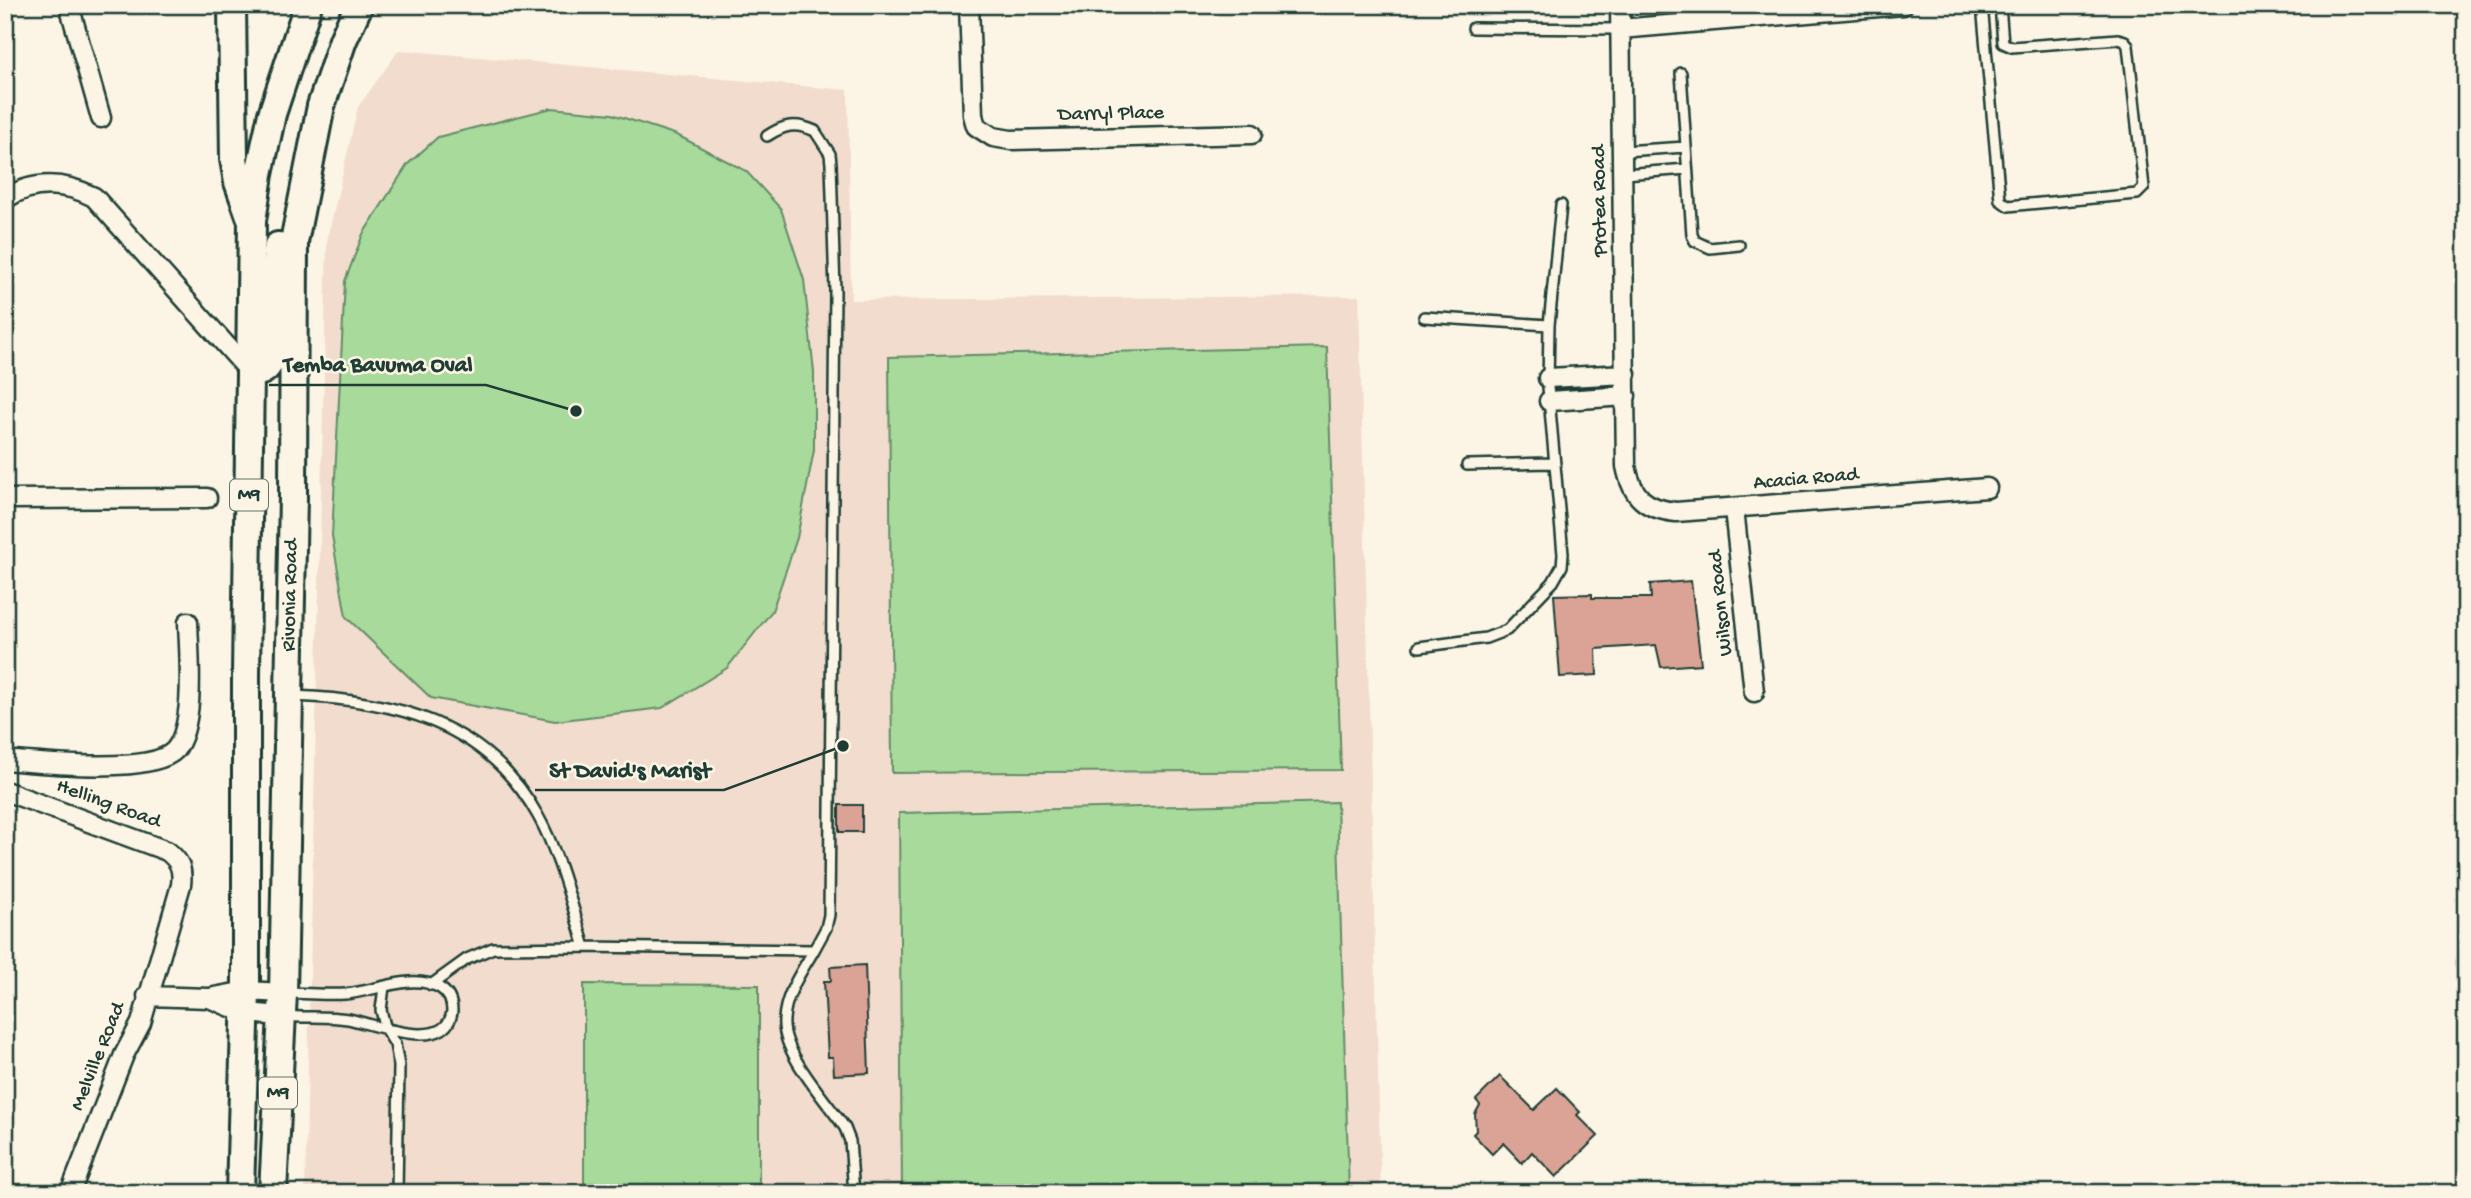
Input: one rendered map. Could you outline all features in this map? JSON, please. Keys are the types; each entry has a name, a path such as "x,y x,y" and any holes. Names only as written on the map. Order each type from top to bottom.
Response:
{"main road":[{"path":"232,5 234,159 238,181 252,221"},
{"name":"Rivonia Road","path":"240,1193 246,1002 246,675 252,221 272,114 308,5"},
{"name":"Rivonia Road","path":"273,1193 282,1005 289,696 294,242 321,106 359,5"},
{"path":"251,373 261,372 268,367 271,359 278,238 287,185 304,135 321,106"}],"street":[{"path":"69,5 101,118"},
{"name":"Darryl Place","path":"969,5 971,98 976,126 993,137 1011,140 1252,134"},
{"name":"Protea Road","path":"1620,5 1626,466 1635,493"},
{"path":"1620,29 1800,10 1903,5"},
{"path":"5,199 18,190 59,185 76,188 94,197 251,373"},
{"path":"1548,378 1626,374"},
{"path":"1549,401 1626,396"},
{"name":"Acacia Road","path":"1635,493 1647,505 1658,510 1676,512 1987,488"},
{"path":"5,499 207,498"},
{"name":"Wilson Road","path":"1734,509 1754,692"},
{"path":"5,760 76,767 159,760 175,749 185,729 191,689 188,622"},
{"name":"Helling Road","path":"5,791 167,851 178,860 183,872 181,885 147,996"},
{"name":"Melville Road","path":"70,1193 124,1055 141,1023 147,996 209,998 282,1005"}],"lane":[{"path":"1982,5 2000,200 2003,204 2008,206 2141,192 2144,187 2128,46 2118,38 2012,47 2003,43 2000,5"},
{"path":"1473,28 1620,29"},
{"path":"1681,73 1692,235 1695,242 1710,248 1739,245"},
{"path":"767,136 792,124 815,131 830,154 831,164 835,291 829,915 826,929 789,999 784,1018 784,1033 791,1052 845,1128 850,1141 854,1193"},
{"path":"1623,151 1686,147"},
{"path":"1623,174 1687,169"},
{"path":"1419,647 1486,638 1507,630 1553,582 1562,566 1548,378 1549,325 1561,205"},
{"path":"1424,317 1549,325"},
{"path":"1467,465 1553,463"},
{"path":"289,696 334,697 404,710 451,729 501,764 520,786 540,818 585,947"},
{"path":"431,985 467,959 493,948 814,950"},
{"path":"417,982 431,985 448,996 452,1006 451,1018 444,1027 425,1034 406,1034 282,1005 417,982"},
{"path":"384,987 381,1010 386,1030 395,1044 399,1066 397,1193"}],"shaded area":[{"path":"399,50 848,90 851,300 1359,296 1381,1193 305,1193 327,241 358,107"}],"green space":[{"path":"552,108 612,114 677,135 746,171 781,209 804,280 814,372 814,450 797,538 772,611 727,668 662,708 555,721 431,698 346,617 332,536 345,281 363,234 408,164 438,137"},
{"path":"1327,347 1341,770 892,773 889,357"},
{"path":"1337,802 1349,1193 902,1193 899,813"},
{"path":"584,984 759,985 759,1193 584,1193"}],"building":[{"path":"1691,581 1701,664 1661,667 1656,645 1596,649 1597,675 1560,677 1554,595 1592,594 1592,598 1651,598 1650,584"},
{"path":"839,805 862,805 862,832 839,832"},
{"path":"865,965 869,1073 834,1075 833,1057 828,1057 824,981 831,981 830,967"},
{"path":"1500,1076 1534,1110 1557,1088 1580,1112 1577,1115 1598,1136 1556,1177 1532,1152 1522,1163 1503,1143 1492,1154 1473,1134 1476,1131 1475,1114 1480,1105 1476,1100"}],"place":[{"name":"Temba Bavuma Oval","path":"576,411"},
{"name":"St David's Marist","path":"843,746"}]}
